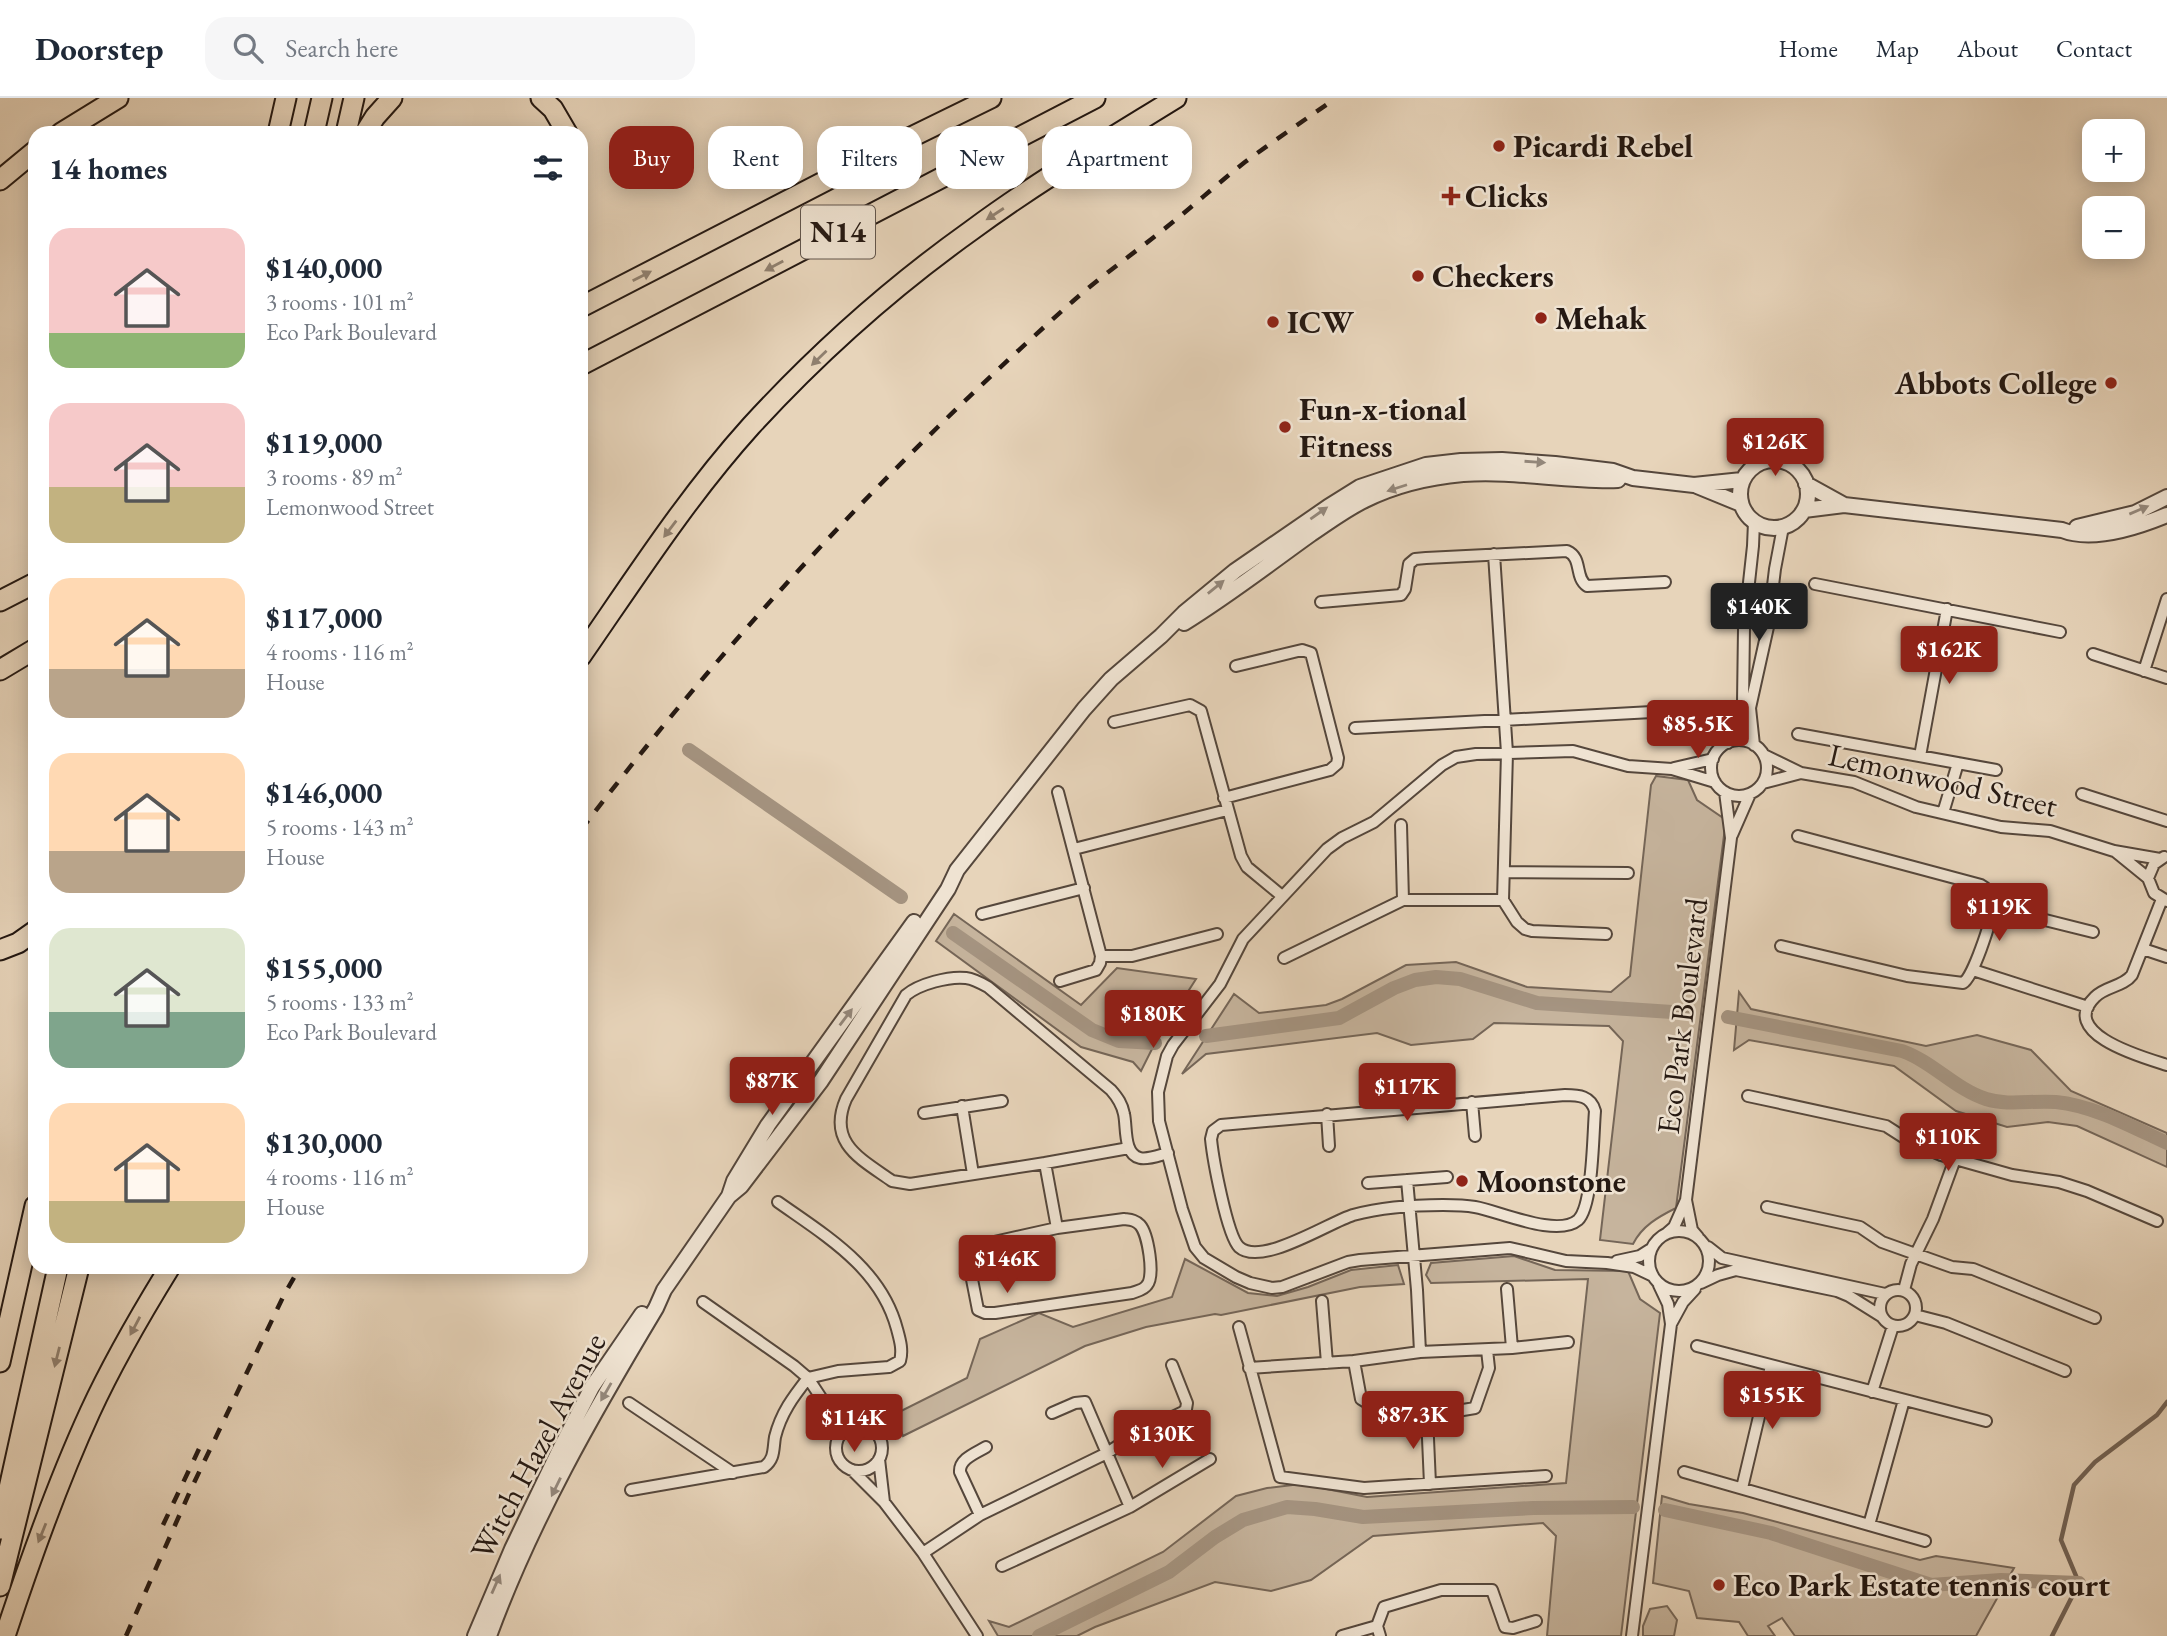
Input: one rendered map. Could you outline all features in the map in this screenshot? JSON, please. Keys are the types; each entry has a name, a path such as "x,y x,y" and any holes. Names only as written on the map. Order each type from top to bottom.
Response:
{"highway":[{"path":"72,126 118,98"},
{"path":"280,126 286,98"},
{"path":"316,126 322,98"},
{"path":"348,126 354,98"},
{"path":"369,126 392,98"},
{"path":"541,98 553,109 563,126"},
{"name":"N14","path":"588,303 991,98"},
{"name":"N14","path":"588,362 1095,98"},
{"path":"588,646 662,539 751,426 849,329 972,229 1177,98"},
{"path":"0,180 28,156"},
{"path":"0,601 28,587"},
{"path":"0,661 28,649"},
{"path":"0,670 28,651"},
{"path":"0,950 28,937"},
{"path":"0,1362 28,1237"},
{"path":"0,1529 56,1274"},
{"path":"0,1586 77,1274"},
{"path":"5,1636 31,1558 91,1411 166,1274"}],"street":[{"path":"1773,460 1792,466 1801,473 1806,484 1808,493 1804,510 1795,521 1783,527 1773,528 1754,522 1741,504 1742,480 1754,466 1763,462 1773,460"},
{"name":"Witch Hazel Avenue","path":"489,1636 530,1539 582,1435 664,1290 729,1196 741,1186 810,1096 948,888 957,870 1084,709 1111,679 1161,636 1212,605 1337,517 1365,500 1393,489 1429,478 1474,473 1616,480 1633,478 1694,485 1742,480"},
{"path":"1806,484 1844,505"},
{"name":"Witch Hazel Avenue","path":"1694,485 1741,504"},
{"path":"2062,530 2124,516 2167,497"},
{"path":"1804,510 1844,505 2071,533 2098,533 2139,526 2167,515"},
{"path":"1715,782 1713,759 1728,743 1743,702 1744,628 1754,522"},
{"path":"1754,745 1750,708 1768,627 1783,527"},
{"path":"1321,603 1401,595 1405,589 1409,564 1415,559 1494,554 1571,552 1576,558 1581,581 1587,586 1665,582"},
{"path":"1494,554 1507,753 1503,900 1517,922 1525,929 1606,934"},
{"path":"1815,584 2060,632"},
{"path":"2144,671 2167,599"},
{"path":"1920,756 1947,610"},
{"path":"1224,798 1330,770 1337,764 1338,758 1311,653 1302,650 1236,666"},
{"path":"2093,654 2167,678"},
{"path":"1114,722 1190,705 1198,708 1204,716 1227,810 1244,863 1282,896"},
{"path":"1355,728 1651,712"},
{"path":"1798,734 1996,770"},
{"path":"1672,768 1715,782 1725,792 1738,796 1750,794 1763,783 1768,769 1764,755 1754,745 1741,741 1728,743"},
{"path":"1713,759 1672,768 1629,766 1573,751 1465,755 1442,765 1374,822 1334,843 1243,939 1220,984 1167,1056 1157,1092 1157,1105 1185,1221 1195,1247 1211,1264 1250,1283 1272,1287 1282,1287 1348,1262 1510,1248 1559,1260 1634,1267 1668,1290 1678,1292 1688,1291 1718,1275 1736,1270 1838,1291 1893,1326 1906,1324 1915,1315 1915,1302 1904,1290 1891,1290 1885,1294 1880,1304 1881,1316"},
{"name":"Lemonwood Street","path":"1764,755 1801,774 1854,782 1906,803 1943,813 2001,827 2050,831 2114,851 2164,858"},
{"path":"1943,813 1958,763"},
{"name":"Lemonwood Street","path":"1763,783 1801,774"},
{"path":"1058,792 1101,956 1096,970 1060,981"},
{"name":"Eco Park Boulevard","path":"1666,1234 1674,1227 1686,1200 1731,838 1725,792"},
{"name":"Eco Park Boulevard","path":"1731,838 1750,794"},
{"path":"2082,794 2167,821"},
{"path":"1074,849 1227,810"},
{"path":"1401,825 1403,901"},
{"path":"1781,946 1888,972 1947,982 1965,982 1973,970 1993,907 1990,892 1981,885 1798,836"},
{"name":"Lemonwood Street","path":"2114,851 2148,878 2154,894 2164,900"},
{"path":"2148,878 2151,868 2164,858"},
{"path":"1505,873 1628,873"},
{"path":"982,914 1084,888"},
{"path":"1284,958 1403,901 1503,900"},
{"path":"2164,900 2129,979 2096,996 2088,1007 2087,1015 2089,1024 2103,1040 2124,1051 2167,1065"},
{"path":"1993,907 2093,932"},
{"path":"1101,956 1132,956 1217,934"},
{"path":"2143,949 2167,957"},
{"path":"1973,970 2088,1007"},
{"path":"1129,1148 1045,1164 910,1184 892,1181 851,1152 844,1140 840,1117 846,1099 906,995 925,984 964,978 988,987 1111,1090 1124,1111 1129,1148 1135,1156 1142,1159 1168,1153"},
{"path":"1583,1096 1592,1102 1595,1111 1584,1211 1580,1218 1566,1226 1527,1222 1476,1207 1409,1205 1352,1216 1272,1250 1251,1251 1239,1246 1232,1233 1212,1152 1213,1131 1231,1122 1327,1114 1583,1096"},
{"path":"1748,1096 1886,1126 1911,1142 1955,1159 2012,1175 2059,1182 2157,1221"},
{"path":"924,1112 1002,1101"},
{"path":"1472,1102 1475,1136"},
{"path":"962,1106 973,1174"},
{"path":"1327,1114 1329,1146"},
{"path":"1904,1290 1911,1264 1933,1219 1955,1159"},
{"path":"1045,1164 1056,1228"},
{"path":"1368,1183 1447,1177"},
{"path":"1407,1180 1420,1352"},
{"name":"Eco Park Boulevard","path":"1686,1200 1692,1230 1702,1241"},
{"path":"631,1490 759,1469 772,1459 775,1437 783,1413 808,1378 826,1373 896,1365 900,1361 901,1347 894,1316 872,1278 842,1247 778,1202"},
{"path":"1767,1208 1864,1228 1878,1240 1952,1267 1973,1269 2095,1318"},
{"path":"1125,1219 1134,1221 1144,1230 1147,1240 1151,1275 1149,1282 1141,1290 1132,1293 995,1313 978,1310 968,1259 972,1247 1056,1228 1125,1219"},
{"path":"1607,1263 1640,1256 1666,1234 1688,1232 1722,1258 1885,1294"},
{"path":"1671,1324 1683,1302 1707,1275 1709,1255 1702,1241"},
{"path":"1633,1636 1671,1324 1668,1304 1649,1268 1651,1249"},
{"path":"1507,1289 1512,1348"},
{"name":"Witch Hazel Avenue","path":"474,1636 512,1549 592,1387 649,1304 664,1290"},
{"path":"1322,1301 1327,1363"},
{"path":"703,1303 808,1378 843,1432"},
{"path":"1915,1315 1946,1323 2065,1371"},
{"path":"1872,1392 1893,1326"},
{"path":"1239,1327 1280,1477 1364,1488 1546,1476"},
{"path":"1249,1368 1568,1342"},
{"path":"1698,1346 1986,1421"},
{"path":"1354,1361 1361,1399 1392,1418 1427,1416 1475,1408 1489,1368 1487,1350"},
{"path":"923,1553 980,1515 1107,1453 1135,1435 1186,1409 1187,1403 1172,1365"},
{"path":"1742,1488 1771,1366"},
{"path":"1869,1525 1904,1400"},
{"path":"1052,1413 1075,1403 1085,1402 1130,1507"},
{"path":"629,1403 733,1474"},
{"path":"1427,1416 1430,1484"},
{"path":"884,1502 879,1459 881,1444 878,1436 861,1425 855,1426 843,1432 835,1450 837,1457 884,1502 923,1553 977,1636"},
{"path":"980,1515 959,1467 962,1461 986,1447"},
{"path":"852,1471 864,1471 879,1459"},
{"path":"1002,1566 1130,1507 1210,1459"},
{"path":"1684,1472 1925,1541"},
{"path":"1342,1636 1379,1631 1384,1607 1441,1590 1492,1590 1505,1627 1513,1628 1536,1621"}],"shaded area":[{"path":"1656,776 1688,780 1697,800 1726,820 1676,1208 1651,1223 1633,1244 1600,1240 1623,1041 1609,1026 1494,1023 1473,1039 1411,1045 1377,1033 1206,1054 1182,1074 1234,994 1259,1013 1326,1005 1406,965 1456,962 1527,987 1611,992 1630,976 1651,785"},
{"path":"954,914 1081,1005 1117,968 1196,979 1155,1043 1141,1071 1133,1062 1081,1047 936,941"},
{"path":"1739,992 1751,1009 1926,1046 1977,1035 2031,1050 2071,1091 2167,1133 2167,1167 2077,1126 2048,1122 2007,1127 1956,1111 1894,1066 1749,1040 1734,1050"},
{"path":"1514,1256 1555,1270 1628,1271 1640,1299 1660,1313 1621,1636 1547,1636 1556,1536 1543,1523 1373,1536 1311,1580 1271,1591 1215,1582 1077,1636 998,1636 989,1621 1009,1627 1163,1552 1236,1496 1267,1488 1301,1484 1367,1497 1566,1483 1588,1279 1431,1283 1426,1275 1431,1263"},
{"path":"1185,1259 1248,1293 1277,1296 1351,1270 1398,1265 1404,1284 1360,1287 1146,1327 1085,1346 903,1436 895,1414 967,1378 980,1339 1039,1313 1073,1327 1172,1297"},
{"path":"1662,1496 1689,1504 1743,1513 1920,1560 1936,1556 2014,1568 1976,1636 1795,1636 1782,1618 1768,1626 1775,1636 1748,1636 1739,1622 1697,1618 1689,1591 1653,1583"},
{"path":"1667,1606 1677,1620 1674,1636 1643,1636 1643,1626 1650,1609"}],"waterway":[{"path":"689,750 901,897"},
{"path":"953,933 1092,1030 1119,1041 1155,1043"},
{"path":"1206,1036 1339,1018 1394,988 1415,980 1436,977 1460,979 1537,1003 1687,1013"},
{"path":"1728,1017 1902,1051 1924,1062 1964,1089 1986,1099 2071,1104 2113,1118 2167,1143"},
{"path":"2052,1636 2079,1583 2061,1540 2074,1485 2095,1462 2157,1415 2167,1402"},
{"path":"1039,1636 1169,1572 1215,1537 1243,1520 1287,1507 1363,1517 1533,1508 1633,1507"},
{"path":"1665,1510 1771,1533 1931,1585 2001,1580 2079,1583"}],"railway":[{"path":"588,821 636,759 753,621 813,554 940,425 1083,292 1245,162 1336,98"},
{"path":"126,1636 191,1489 296,1274"},
{"path":"163,1525 199,1449"}],"place":[{"name":"Picardi Rebel","path":"1499,146"},
{"name":"Clicks","path":"1451,196"},
{"name":"Checkers","path":"1418,276"},
{"name":"Mehak","path":"1541,318"},
{"name":"ICW","path":"1273,322"},
{"name":"Abbots College","path":"2111,383"},
{"name":"Fun-x-tional Fitness","path":"1285,427"},
{"name":"Moonstone","path":"1462,1181"},
{"name":"Eco Park Estate tennis court","path":"1719,1585"}]}
